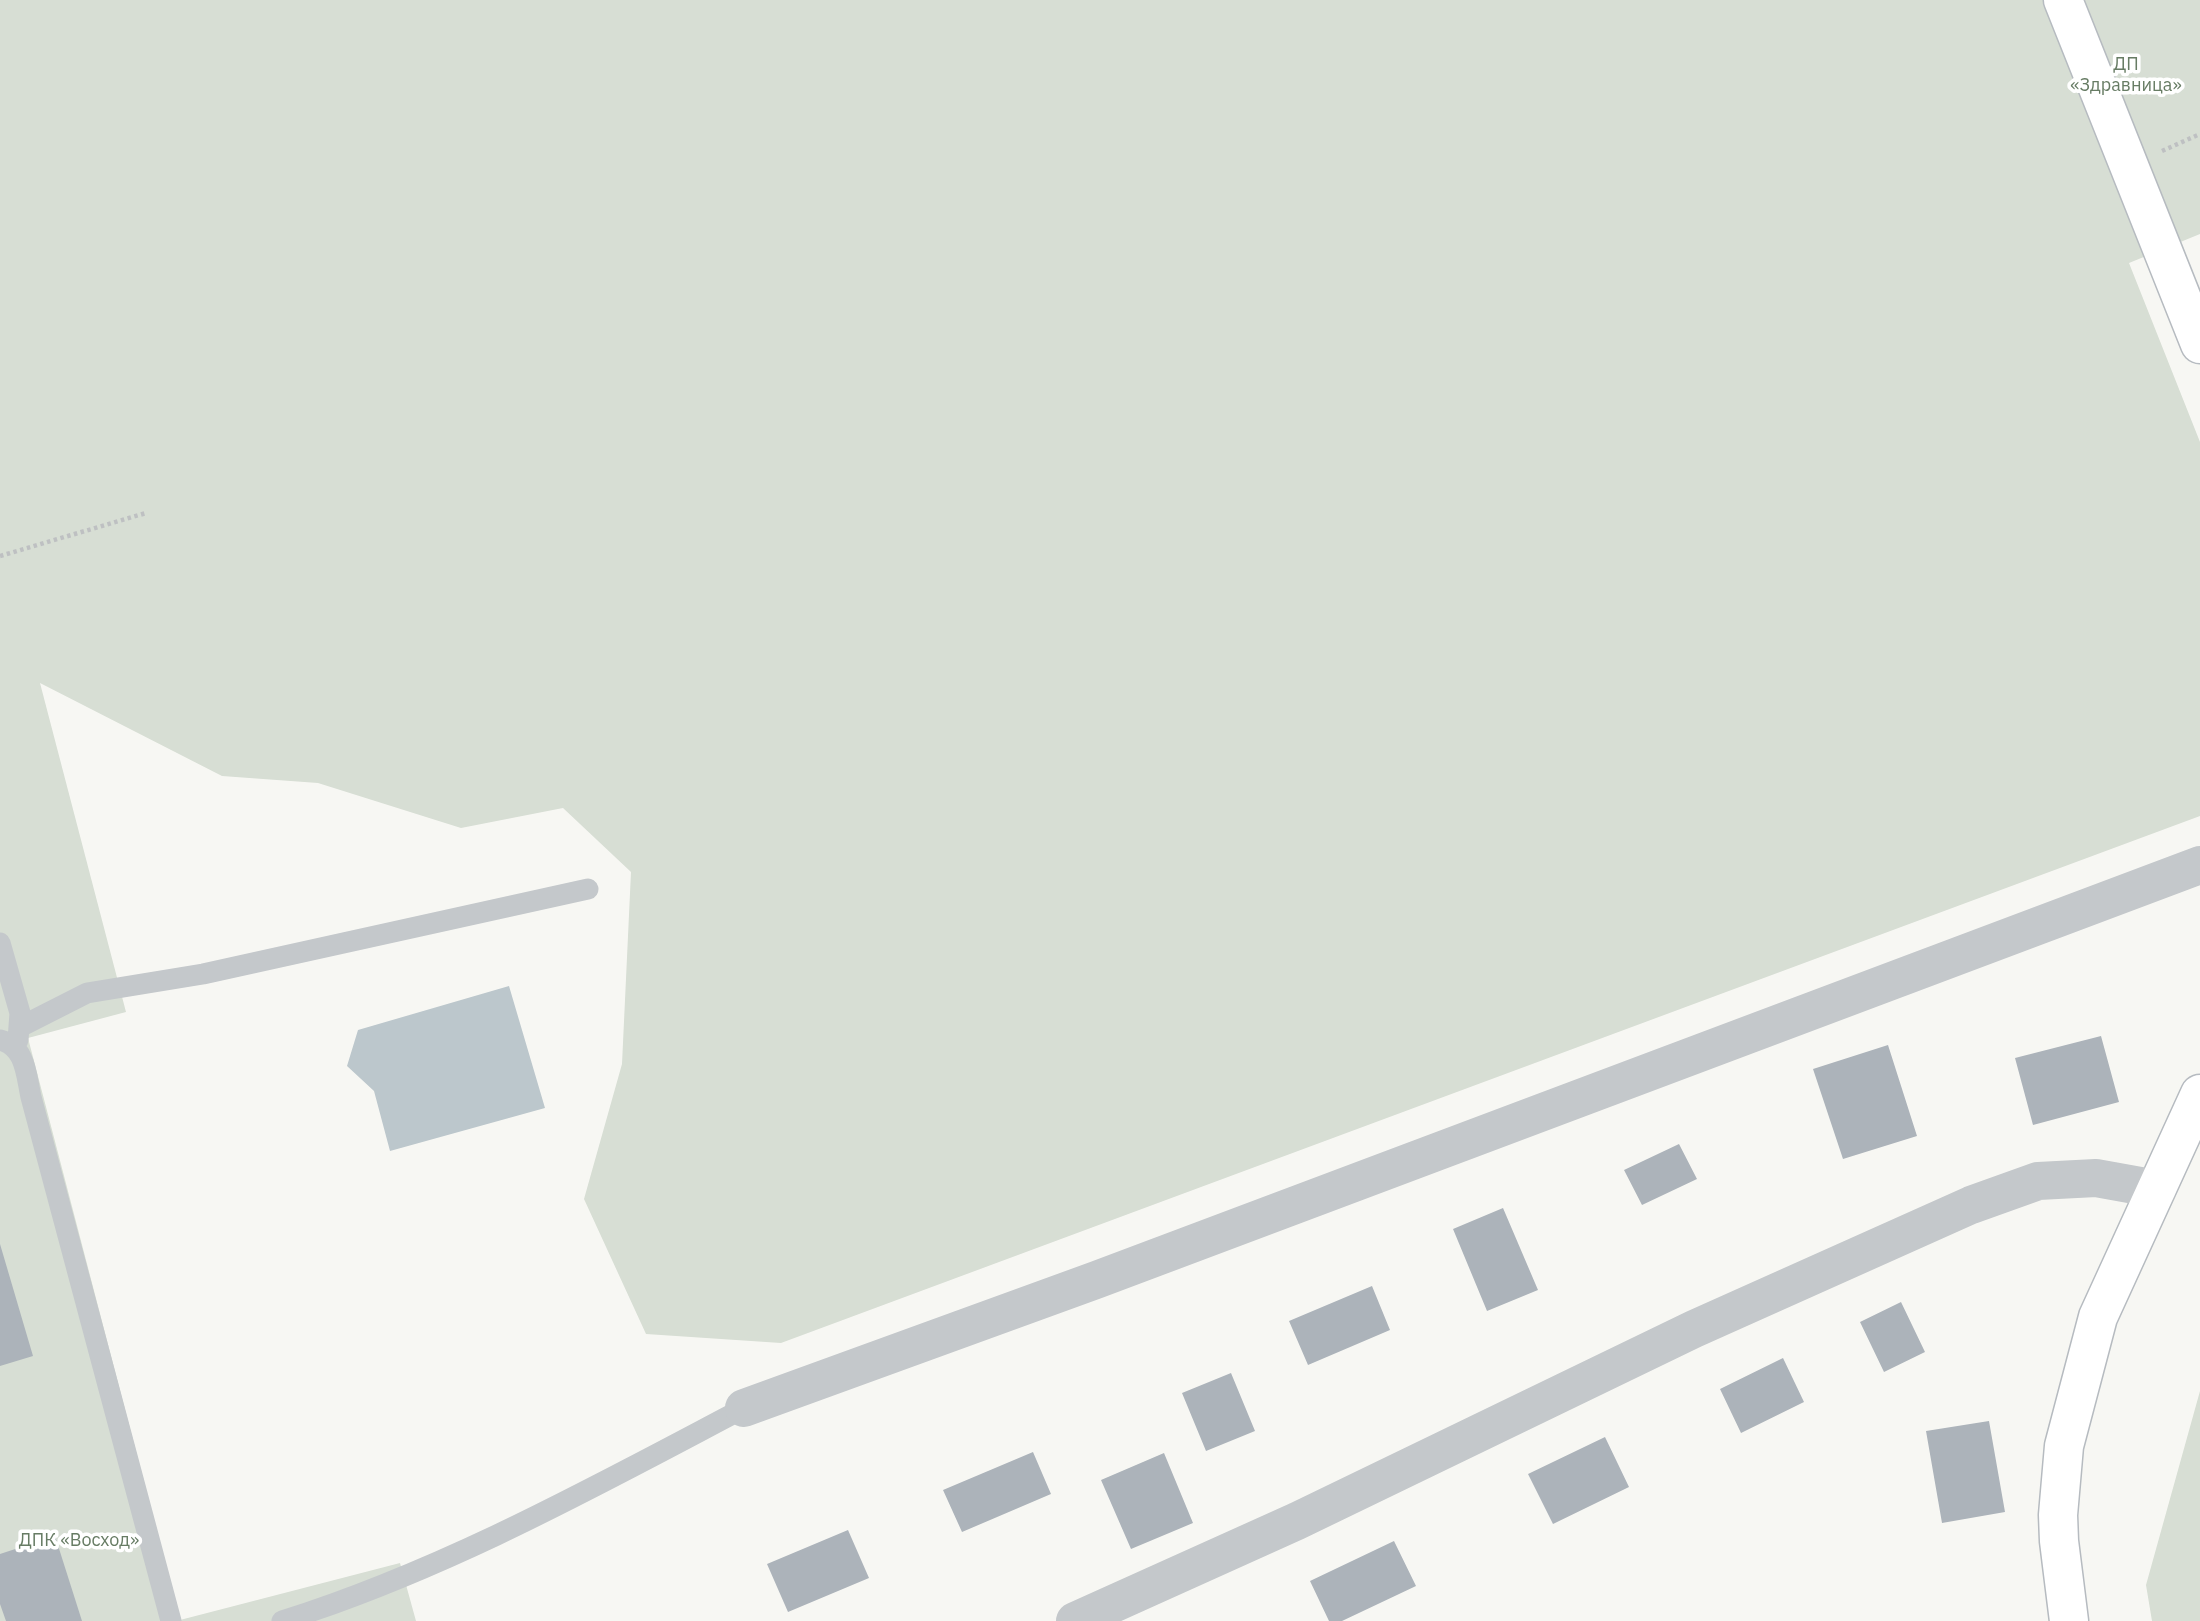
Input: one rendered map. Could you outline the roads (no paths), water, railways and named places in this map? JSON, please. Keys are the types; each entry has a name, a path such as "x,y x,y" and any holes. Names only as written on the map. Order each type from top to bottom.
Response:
{"street":[{"path":"2063,0 2200,344"},
{"path":"744,1408 1096,1280 2200,865"},
{"path":"2069,1621 2058,1515 2064,1446 2098,1317 2200,1094"},
{"path":"1075,1621 1297,1521 1694,1329 1972,1205 2038,1181 2096,1178 2157,1189"}],"lane":[{"path":"12,1038 87,993 203,974 588,889"},
{"path":"0,943 20,1013 12,1038 24,1061 31,1097 171,1621"},
{"path":"282,1621 339,1603 554,1508 744,1408"}],"park label":[{"name":"ДП «Здравница»","path":"2126,75"},
{"name":"ДПК «Восход»","path":"79,1541"}]}
